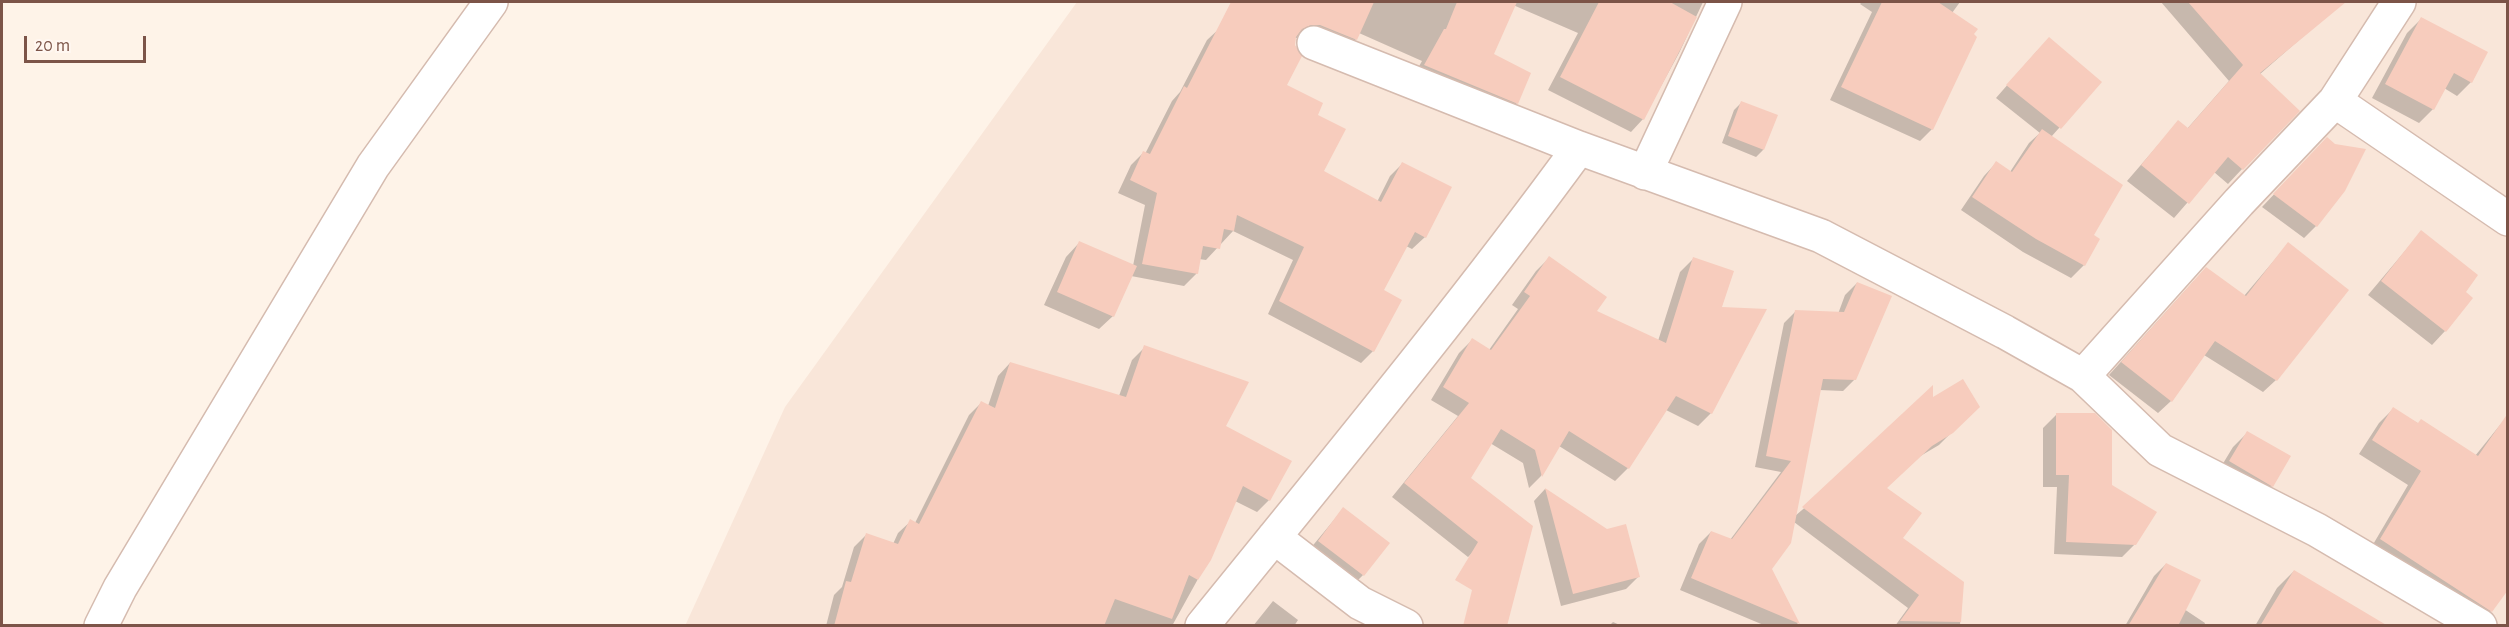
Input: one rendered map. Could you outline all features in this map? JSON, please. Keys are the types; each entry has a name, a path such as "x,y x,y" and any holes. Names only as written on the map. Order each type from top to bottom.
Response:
{"street":[{"path":"101,626 126,578 374,166 491,2"},
{"path":"1645,173 1725,2"},
{"path":"2083,376 2239,201 2335,101 2399,2"},
{"path":"1314,43 1579,148 1821,237 2006,332 2083,376 2160,450 2317,530 2480,626"},
{"path":"2335,101 2508,219"},
{"path":"1202,626 1502,255 1579,148"},
{"path":"1274,537 1360,603 1406,626"}],"shaded area":[{"path":"1077,2 2507,2 2507,625 685,626 785,407"}],"building":[{"path":"1231,2 1374,2 1357,40 1320,25 1311,25 1302,29 1296,37 1295,45 1302,56 1287,85 1323,103 1318,115 1346,129 1324,171 1381,202 1402,162 1452,187 1426,238 1415,232 1384,290 1402,300 1374,352 1279,301 1304,247 1237,215 1234,231 1224,229 1220,249 1203,246 1198,274 1142,264 1157,193 1130,180 1143,151 1150,154 1184,86 1187,88"},
{"path":"1457,2 1517,2 1494,54 1531,73 1518,104 1424,65 1446,29"},
{"path":"1599,2 1670,2 1697,17 1644,120 1560,77"},
{"path":"1882,2 1938,2 1978,29 1974,34 1977,37 1933,130 1841,87"},
{"path":"2188,2 2346,2 2260,73 2300,111 2243,170 2228,157 2189,204 2141,165 2178,120 2188,128 2243,65"},
{"path":"2421,17 2488,52 2472,83 2454,73 2434,110 2385,84"},
{"path":"2049,37 2102,82 2061,129 2006,85"},
{"path":"1741,101 1778,115 1764,150 1728,136"},
{"path":"2042,129 2123,185 2094,235 2100,239 2085,266 2036,239 1972,197 1996,161 2012,172"},
{"path":"2327,137 2335,144 2366,149 2345,191 2317,227 2273,194"},
{"path":"2421,230 2478,275 2466,292 2473,298 2446,332 2381,281"},
{"path":"1079,241 1137,266 1114,317 1057,292"},
{"path":"2288,242 2349,290 2277,381 2215,341 2172,402 2121,362 2206,267 2246,296"},
{"path":"1549,256 1607,297 1597,311 1666,343 1693,257 1734,271 1722,307 1767,309 1712,414 1676,396 1629,469 1569,431 1542,477 1535,450 1501,429 1471,478 1533,526 1507,626 1463,626 1472,590 1455,580 1478,542 1404,483 1469,403 1443,387 1472,338 1491,350 1530,296 1524,292"},
{"path":"1857,282 1892,296 1856,380 1823,379 1791,543 1772,569 1800,624 1691,578 1711,531 1732,539 1791,461 1766,456 1795,310 1844,312"},
{"path":"1144,345 1249,382 1226,426 1292,461 1270,501 1243,486 1211,560 1198,580 1189,575 1172,619 1115,599 1104,626 834,626 846,581 851,582 866,533 898,544 910,519 919,524 981,401 995,408 1010,362 1126,397"},
{"path":"1963,379 1980,407 1953,433 1932,446 1887,488 1922,513 1903,538 1964,582 1961,622 1900,621 1919,595 1802,507 1933,385 1933,397"},
{"path":"2393,407 2418,423 2421,419 2478,456 2508,413 2508,590 2492,612 2380,539 2421,471 2372,440"},
{"path":"2056,413 2095,413 2112,430 2112,485 2157,512 2136,545 2066,542 2069,475 2056,475"},
{"path":"2247,431 2291,456 2273,487 2229,461"},
{"path":"1545,488 1607,529 1626,524 1640,577 1573,594"},
{"path":"1343,507 1390,543 1364,576 1318,541"},
{"path":"2166,563 2201,580 2178,626 2128,626"},
{"path":"2294,570 2388,626 2260,626"}]}
